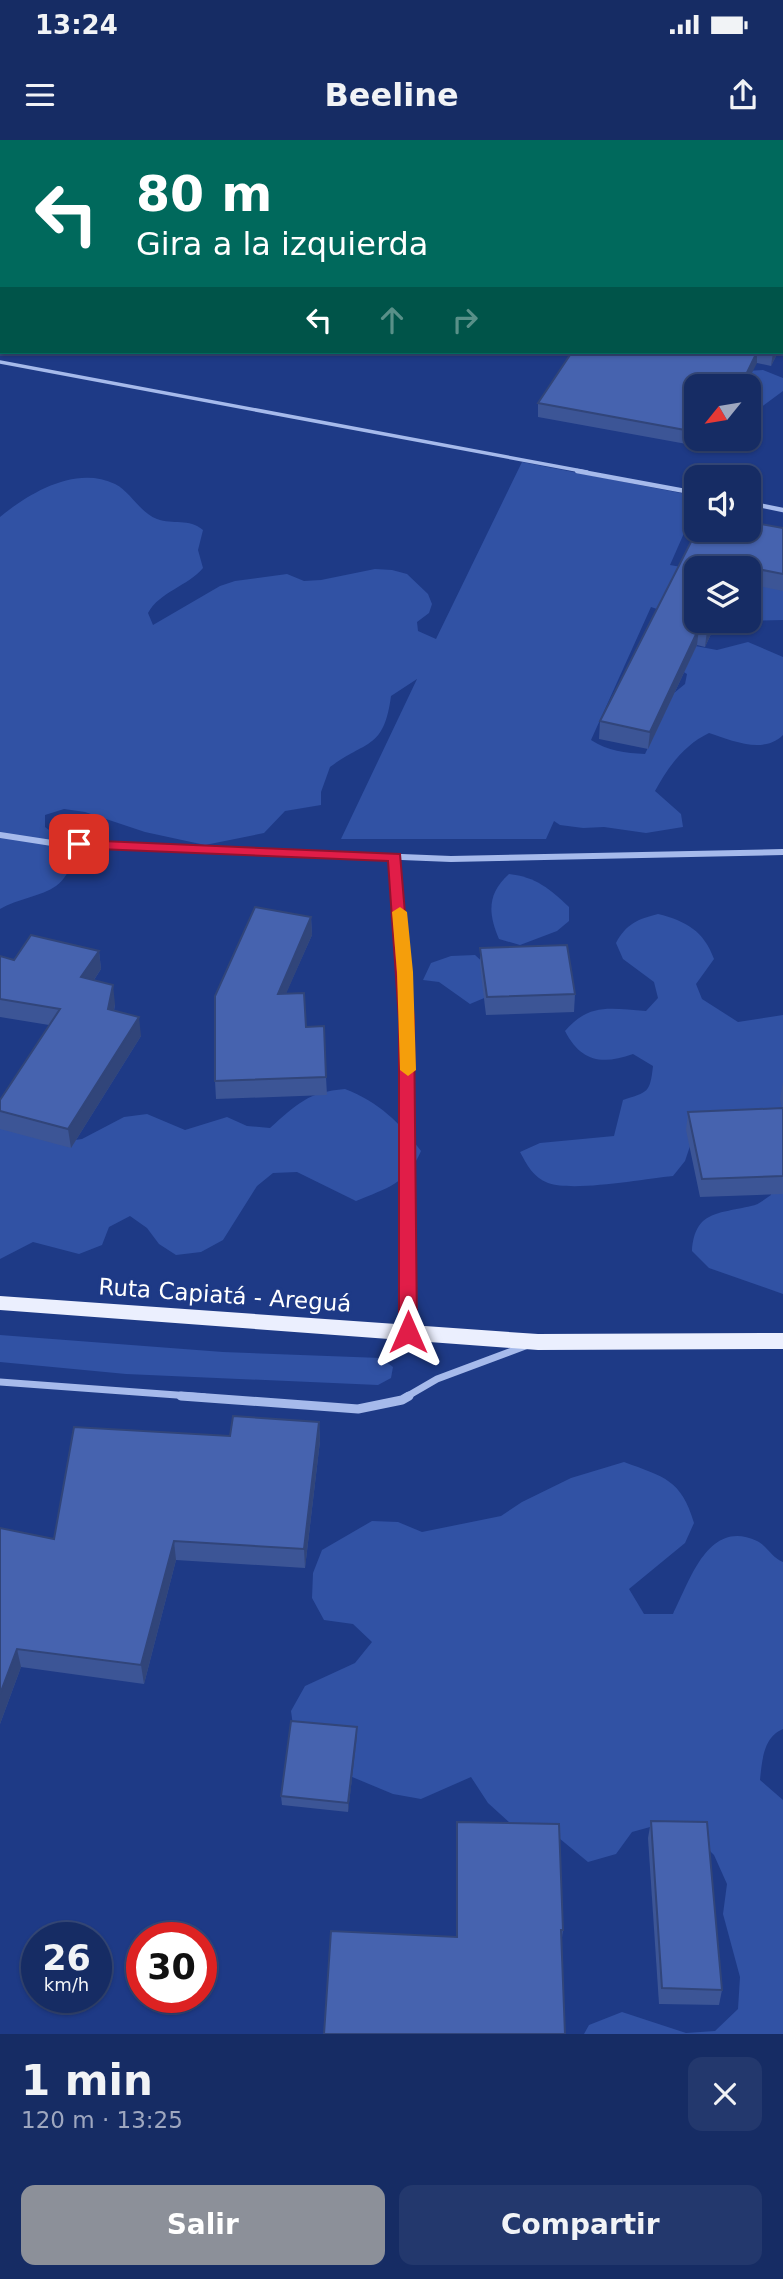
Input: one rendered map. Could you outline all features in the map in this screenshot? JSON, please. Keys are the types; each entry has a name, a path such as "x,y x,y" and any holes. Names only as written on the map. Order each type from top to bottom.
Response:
{"main road":[{"name":"Ruta Capiatá - Areguá","path":"0,1303 538,1342 783,1341"}],"street":[{"path":"0,835 52,844 451,859 783,852"},
{"path":"395,857 405,972 408,1332"},
{"path":"0,1382 358,1409 402,1400 437,1380 538,1342"}],"lane":[{"path":"0,362 684,491"},
{"path":"761,505 781,509 783,500"}],"shaded area":[{"path":"763,370 783,378 783,391 761,407 761,374 737,374"},
{"path":"522,462 684,494 684,533 670,565 684,567 684,572 657,609 651,607 591,740 617,751 645,754 674,693 685,684 687,674 672,665 679,643 717,650 748,642 783,657 783,735 775,741 757,745 709,733 684,750 655,791 681,814 683,827 646,833 560,825 554,821 546,839 341,839 417,679 391,696 384,726 378,735 330,767 321,792 321,805 285,811 264,833 205,845 145,832 85,812 64,809 45,815 45,827 65,841 70,848 72,860 68,872 50,889 0,909 0,517 25,499 54,484 69,480 100,479 121,488 145,512 157,519 192,524 203,530 198,550 203,568 153,606 148,613 153,625 220,586 235,581 287,574 304,581 321,580 375,569 407,574 428,594 432,604 429,613 417,622 418,631 436,639"},
{"path":"761,581 783,584 783,620 761,621"},
{"path":"509,874 535,881 549,889 569,907 569,921 557,931 520,945 499,939 493,921 493,896"},
{"path":"658,914 693,929 710,949 714,959 696,984 702,999 738,1022 783,1015 783,1294 709,1268 692,1251 698,1228 711,1216 756,1204 771,1195 773,1157 690,1146 685,1161 673,1176 574,1186 548,1183 538,1177 520,1152 540,1143 614,1136 623,1100 643,1093 649,1087 653,1066 633,1054 602,1060 585,1055 565,1031 583,1015 592,1011 646,1011 658,998 654,982 623,959 616,943 633,923"},
{"path":"475,955 488,967 489,996 470,1004 439,982 423,980 431,963 451,956"},
{"path":"345,1089 388,1114 421,1151 409,1171 395,1184 356,1201 297,1172 273,1173 257,1186 223,1240 201,1252 176,1255 159,1244 147,1228 130,1216 109,1227 102,1245 79,1254 33,1242 0,1259 0,1123 55,1143 82,1139 124,1117 147,1114 185,1130 227,1117 247,1126 270,1128 312,1096"},
{"path":"0,1335 223,1352 381,1358 393,1367 391,1378 378,1385 126,1374 0,1362"},
{"path":"624,1462 660,1476 677,1488 694,1523 685,1543 629,1589 644,1614 673,1614 703,1556 713,1545 726,1538 740,1536 757,1541 783,1562 783,1729 767,1744 760,1780 783,1800 783,2034 584,2034 589,2025 622,2012 686,2033 715,2031 738,2009 740,1977 723,1914 727,1884 714,1855 692,1833 661,1824 632,1832 616,1854 588,1862 542,1824 511,1824 488,1803 471,1777 421,1799 393,1794 333,1769 295,1740 291,1711 305,1686 355,1663 372,1642 353,1624 324,1620 312,1598 313,1573 322,1550 372,1521 398,1522 422,1532 501,1516 522,1502 571,1478"}],"building":[{"path":"571,354 756,354 746,374 684,374 684,430 538,403"},
{"path":"761,524 783,528 783,574 761,570 761,556 684,556 684,633 697,633 650,732 600,721 691,542 761,542"},
{"path":"255,907 311,917 278,994 304,993 306,1027 324,1026 326,1077 215,1081 215,996"},
{"path":"31,935 99,951 81,977 113,985 108,1009 139,1017 68,1129 0,1111 0,1100 60,1009 0,999 0,956 14,960"},
{"path":"567,945 575,994 487,997 480,948"},
{"path":"783,1108 783,1176 702,1179 688,1112"},
{"path":"233,1416 319,1422 304,1549 174,1541 141,1665 17,1649 0,1694 0,1528 54,1539 74,1427 230,1436"},
{"path":"291,1721 357,1727 348,1803 281,1796"},
{"path":"651,1821 707,1822 722,1990 662,1988"},
{"path":"457,1822 559,1824 565,2034 324,2034 331,1931 457,1937"}],"slow traffic":[{"path":"400,912 408,1070"}],"route":[{"path":"79,844 395,857 405,972 408,1332"}]}
